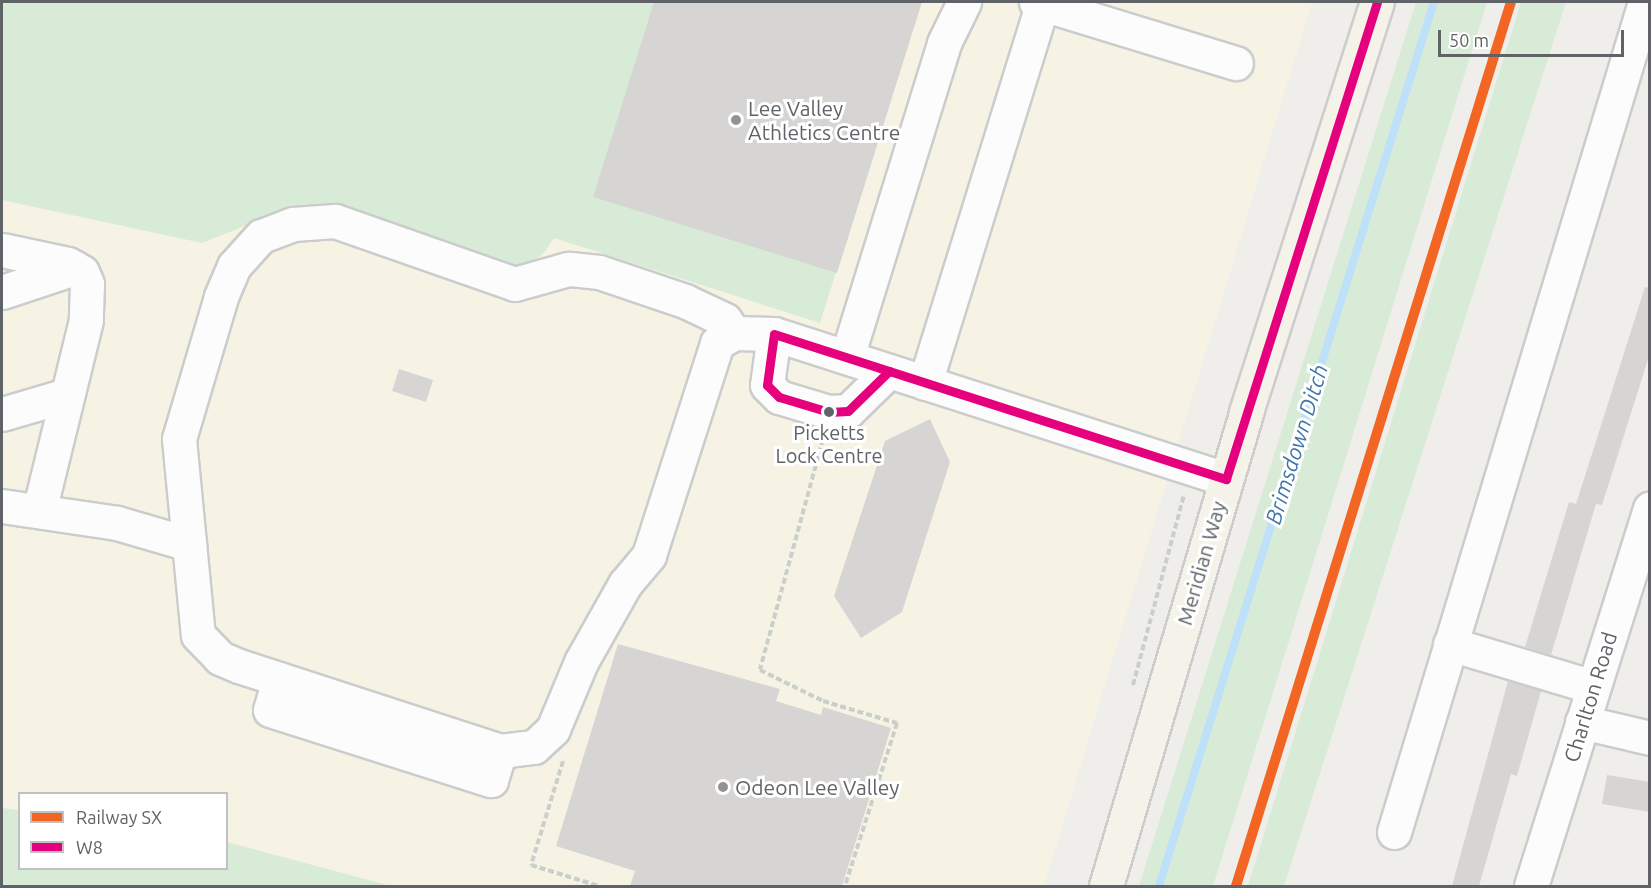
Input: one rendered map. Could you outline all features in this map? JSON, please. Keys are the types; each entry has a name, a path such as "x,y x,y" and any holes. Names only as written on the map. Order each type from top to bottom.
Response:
{"main road":[{"name":"Meridian Way","path":"1106,886 1226,479 1377,2"}],"street":[{"path":"847,357 944,43 964,2"},
{"path":"925,383 1041,2 1236,63"},
{"path":"1394,832 1645,2"},
{"path":"734,333 725,320 684,301 599,272 568,269 515,284 335,221 293,224 261,236 234,266 221,297 179,439 198,634 220,658 279,679 500,751 534,747 553,729 581,662 625,584 649,555 717,343 734,333 774,334 1226,479"},
{"path":"2,250 75,268 87,284 86,320 39,511"},
{"path":"2,292 75,268"},
{"path":"774,334 767,385 779,397 829,412 848,411 889,371"},
{"path":"2,414 67,395"},
{"path":"2,506 117,523 189,544"},
{"name":"Charlton Road","path":"1531,886 1650,508"},
{"path":"1450,644 1593,687"},
{"path":"1582,722 1650,738"}],"path":[{"path":"829,412 789,576 760,670 823,701 897,723 845,886"},
{"path":"554,759 564,761 531,865 599,886"}],"shaded area":[{"path":"2,2 1312,2 1044,886 2,886"}],"green space":[{"path":"2,2 921,2 820,323 554,238 543,254 522,269 445,248 338,205 292,207 202,243 2,200"},
{"path":"1416,2 1487,2 1213,886 1139,886"},
{"path":"1521,2 1566,2 1284,886 1248,886"},
{"path":"2,808 18,810 18,870 228,870 228,842 391,886 2,886"}],"building":[{"name":"Lee Valley Athletics Centre","path":"654,2 922,2 837,273 593,197"},
{"path":"1645,287 1650,288 1650,353 1602,505 1596,504 1551,655 1525,647 1569,502 1576,504"},
{"path":"399,369 433,380 426,402 392,391"},
{"path":"930,419 950,462 902,612 861,638 834,596 885,441"},
{"name":"Odeon Lee Valley","path":"618,644 780,689 776,701 821,715 823,707 891,728 842,886 630,886 635,871 556,846"},
{"path":"1508,681 1541,691 1517,776 1511,774 1479,886 1452,886"},
{"path":"1607,775 1650,782 1650,812 1602,804"}],"waterway":[{"name":"Brimsdown Ditch","path":"1159,886 1434,2"}],"rail line":[{"name":"SX","path":"1236,886 1511,2"}],"transit line":[{"name":"W8","path":"1226,479 1377,2"},
{"name":"W8","path":"889,371 848,411 829,412 779,397 767,385 774,334 1226,479"}],"place":[{"name":"Lee Valley Athletics Centre","path":"736,120"},
{"name":"Picketts Lock Centre","path":"829,412"},
{"name":"Odeon Lee Valley","path":"723,787"}]}
